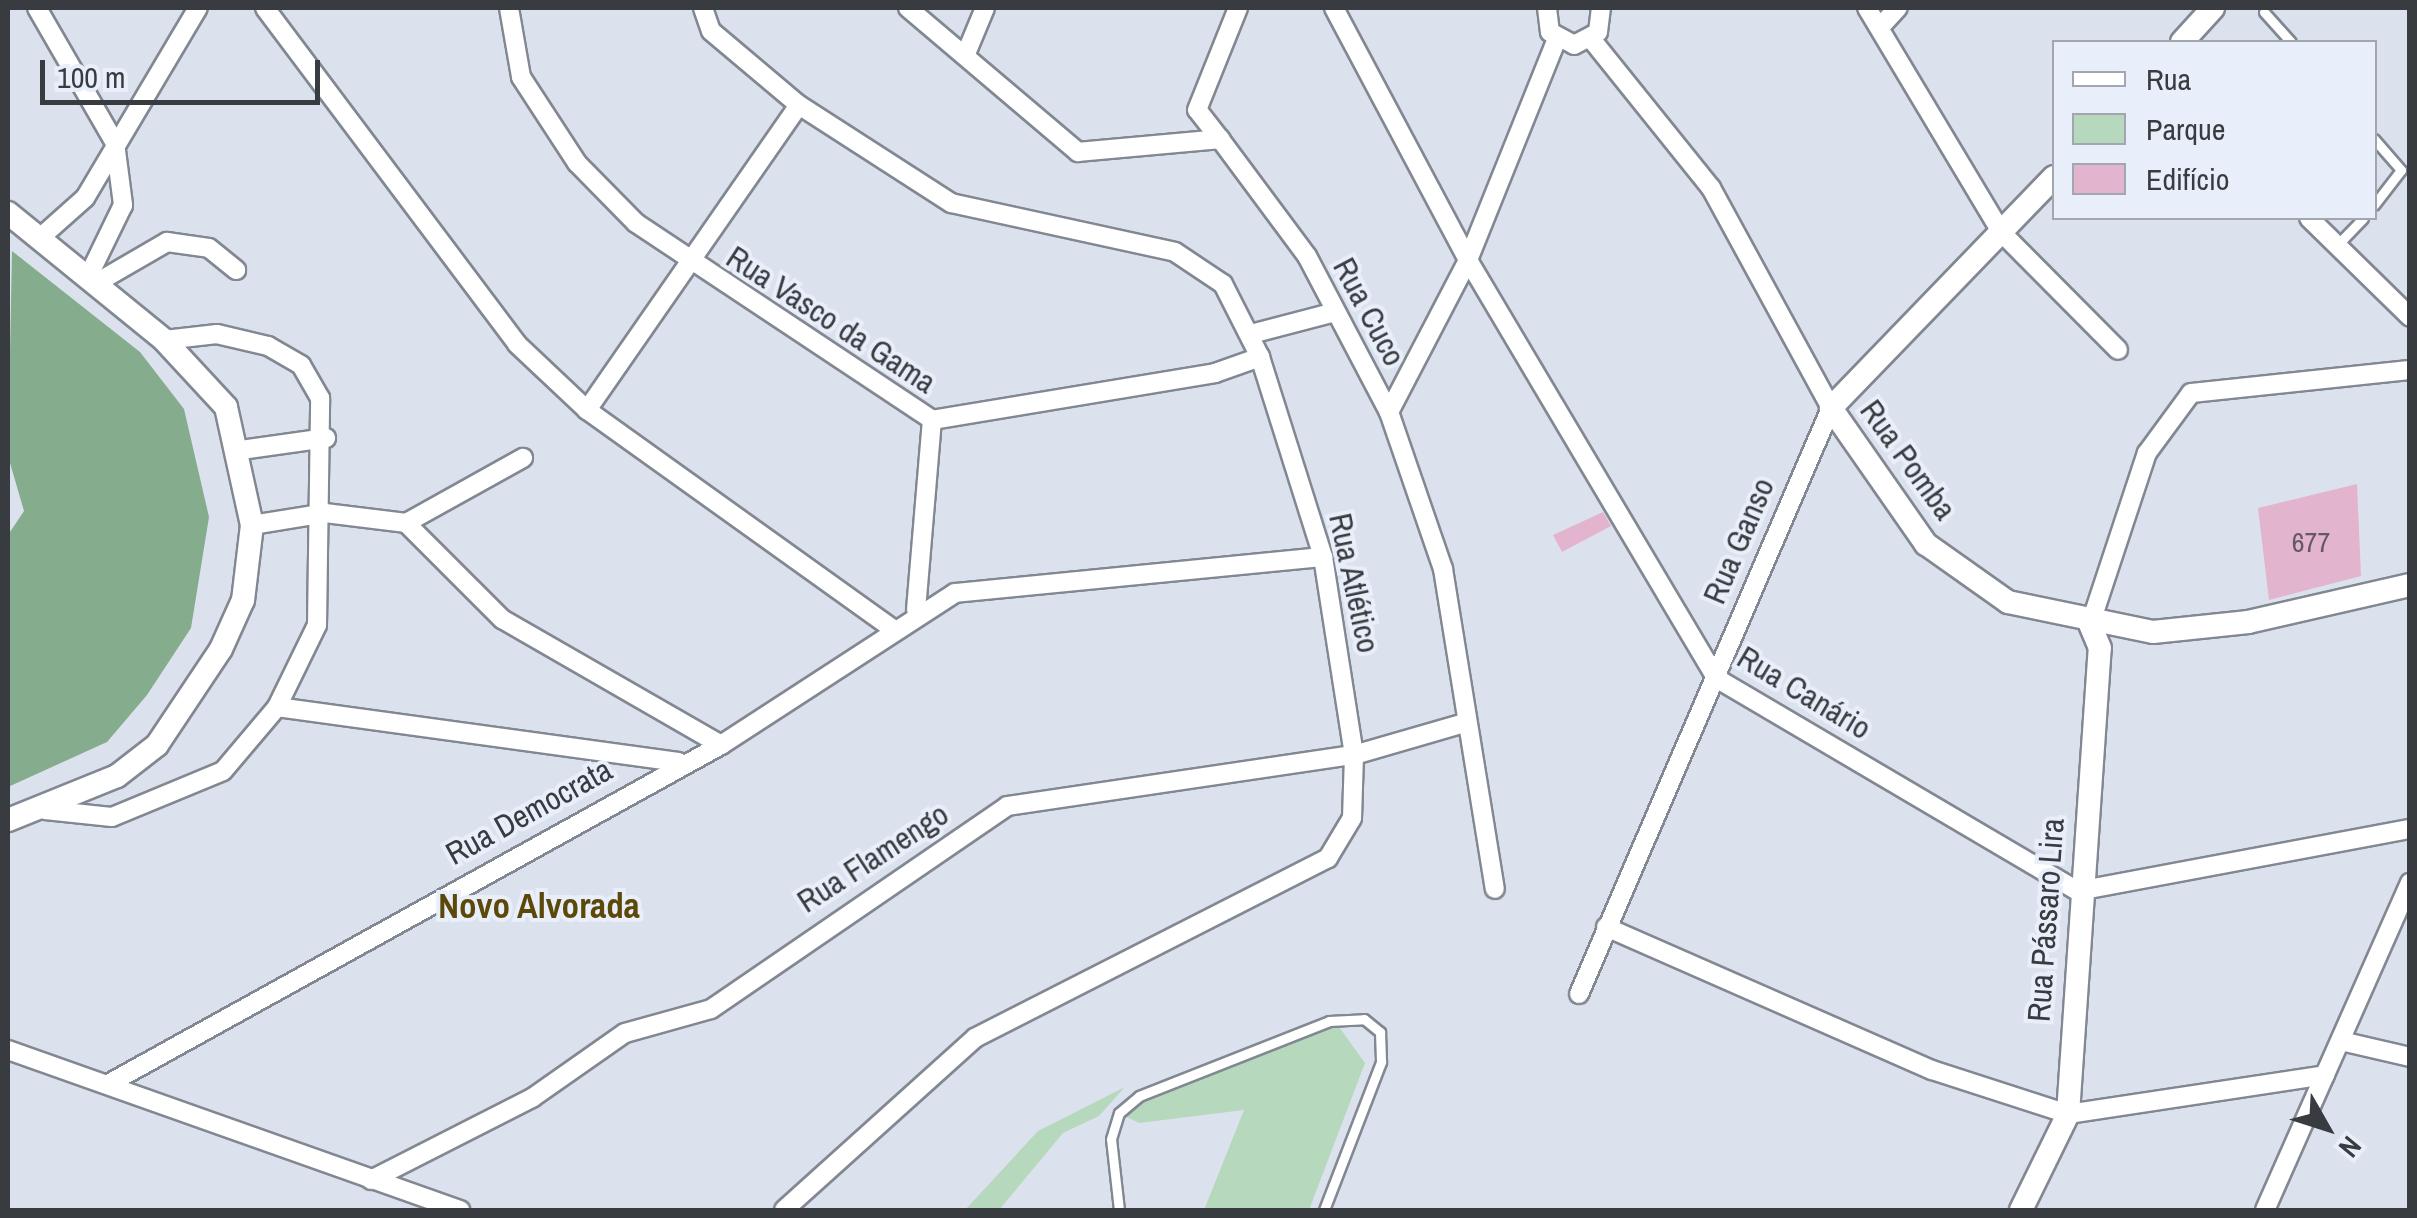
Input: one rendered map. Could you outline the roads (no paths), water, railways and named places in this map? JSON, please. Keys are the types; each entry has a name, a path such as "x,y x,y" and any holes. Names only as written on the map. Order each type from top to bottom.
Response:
{"street":[{"path":"37,8 115,143 122,205 94,278"},
{"path":"42,237 85,198 198,8"},
{"path":"265,8 516,344 587,410 894,630"},
{"name":"Rua Vasco da Gama","path":"509,8 521,77 577,164 693,268 932,420 1215,373 1260,356"},
{"name":"Rua Atlético","path":"703,8 711,31 799,105 951,203 1175,252 1223,284 1260,356 1324,556 1354,755 1352,818 1328,858 975,1038 784,1210"},
{"path":"908,8 1078,152 1220,139"},
{"path":"965,56 985,8"},
{"name":"Rua Cuco","path":"1238,8 1197,110 1307,256 1389,412 1443,570 1462,724 1495,889"},
{"name":"Rua Canário","path":"1334,8 1468,260 1716,678 2078,891"},
{"path":"1389,412 1468,260 1557,39 1547,8"},
{"path":"1557,39 1591,38 1601,8"},
{"path":"1867,8 2001,232 2118,350"},
{"path":"1880,28 1898,8"},
{"path":"2184,40 2213,8"},
{"name":"Rua Pomba","path":"1591,38 1711,188 1831,408 1926,544 2008,602 2090,625 2152,632 2248,622 2410,585"},
{"path":"587,410 693,268 799,105"},
{"name":"Rua Ganso","path":"1579,994 1831,408 2052,179"},
{"path":"8,213 94,278 164,340 226,408 241,450 252,525 243,600 185,707 117,776 45,810 8,820"},
{"path":"2311,220 2410,317"},
{"path":"94,278 167,242 209,248 236,270"},
{"path":"1251,334 1335,312"},
{"path":"45,810 112,817 224,771 277,707 317,625 326,514 326,438 320,398 301,365 217,334 164,340"},
{"path":"2090,625 2147,453 2191,394 2410,370"},
{"path":"932,420 916,610 955,593 1324,556"},
{"path":"241,450 326,438"},
{"path":"252,525 326,514 406,523 523,458"},
{"path":"406,523 502,619 721,745"},
{"name":"Rua Democrata","path":"110,1083 679,762 721,745 894,630 916,610"},
{"name":"Rua Pássaro Lira","path":"2021,1210 2068,1114 2078,891 2100,648 2090,625"},
{"path":"277,707 679,762"},
{"name":"Rua Flamengo","path":"371,1180 532,1098 624,1032 711,1009 1007,806 1354,755 1462,724"},
{"path":"2078,891 2410,829"},
{"path":"2266,1210 2410,883"},
{"path":"1606,927 1932,1070 2068,1114 2324,1076"},
{"path":"2341,1040 2410,1057"},
{"path":"8,1050 461,1210"}],"lane":[{"path":"2264,12 2289,40"},
{"path":"2377,142 2401,170 2377,201"},
{"path":"2338,244 2360,220"},
{"path":"1118,1210 1111,1139 1119,1113 1139,1096 1328,1021 1364,1019 1380,1032 1381,1062 1324,1210"}],"district":[{"name":"Novo Alvorada","path":"539,906"}]}
